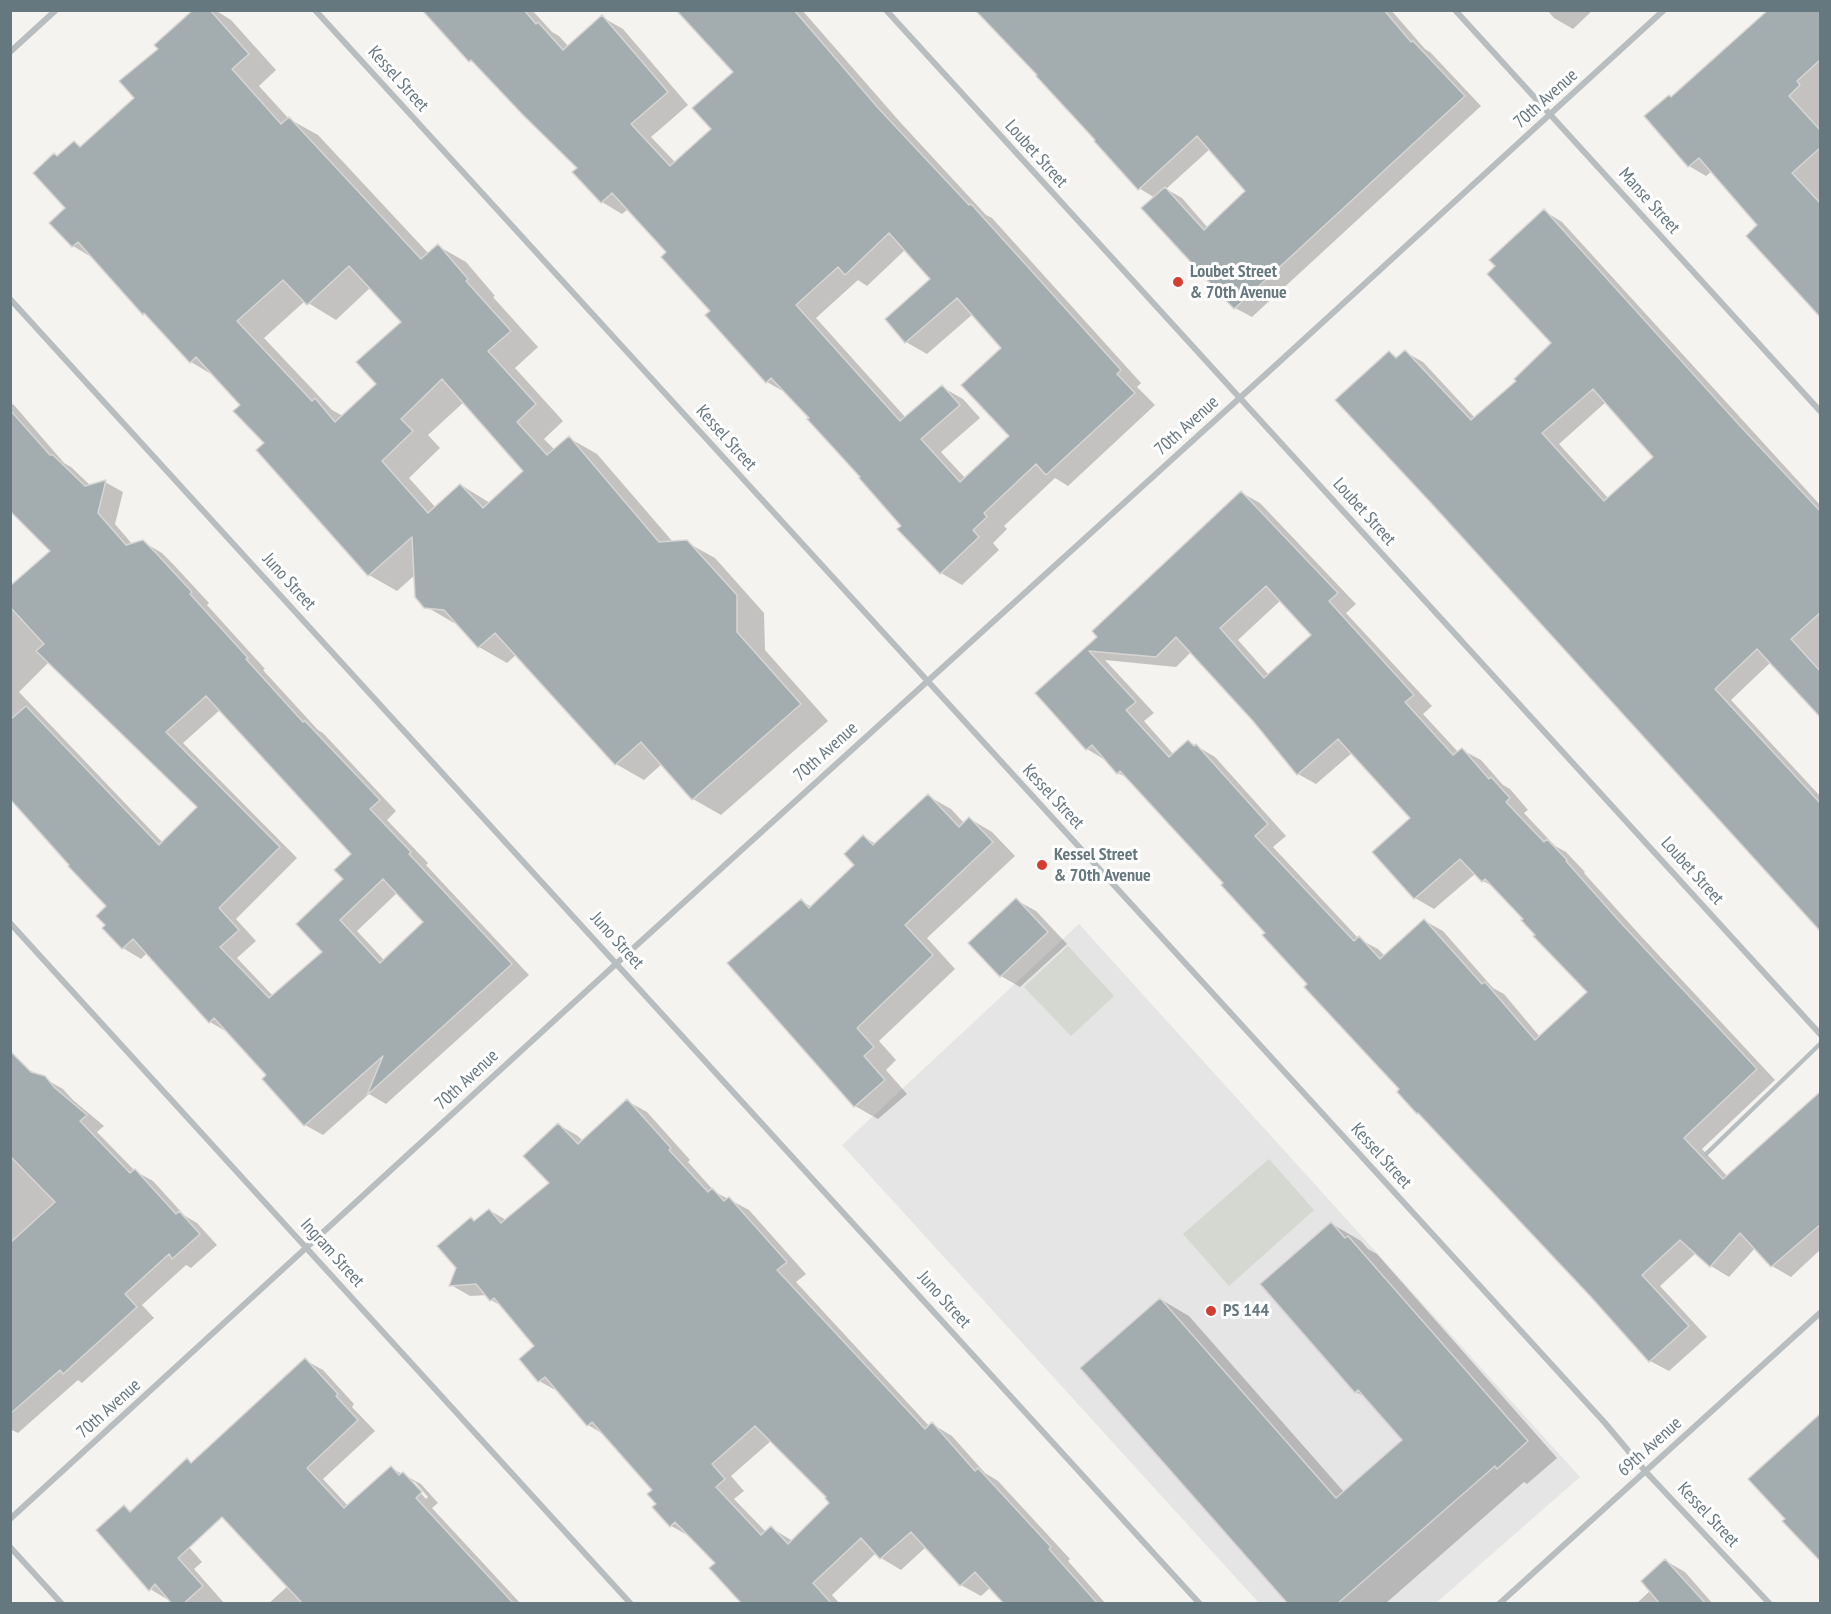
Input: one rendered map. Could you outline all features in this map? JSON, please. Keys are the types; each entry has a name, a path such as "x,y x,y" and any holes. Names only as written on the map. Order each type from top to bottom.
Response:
{"street":[{"path":"10,52 56,10"},
{"name":"Kessel Street","path":"315,10 1597,1414 1646,1472 1770,1604"},
{"name":"Loubet Street","path":"886,10 1821,1034"},
{"name":"Manse Street","path":"1455,10 1821,411"},
{"name":"70th Avenue","path":"10,1519 1664,10"},
{"name":"Juno Street","path":"10,299 1200,1604"},
{"name":"Ingram Street","path":"10,923 631,1604"},
{"name":"69th Avenue","path":"1499,1604 1821,1312"},
{"path":"10,1547 62,1604"}],"lane":[{"path":"1707,1154 1821,1044"}],"shaded area":[{"name":"PS 144","path":"1079,924 1580,1477 1436,1603 1259,1603 842,1145"},
{"path":"1068,946 1114,996 1071,1036 1024,987"},
{"path":"1269,1159 1314,1210 1229,1286 1183,1234"}],"building":[{"path":"193,10 210,10 249,54 232,69 281,124 289,117 421,259 438,244 468,279 466,281 511,331 488,351 536,404 517,422 547,455 569,436 659,542 687,540 737,595 737,632 801,704 692,800 641,742 615,765 495,633 478,648 444,610 424,608 415,597 412,537 368,576 256,450 264,443 233,411 240,405 196,357 190,363 144,313 143,315 78,242 72,247 49,223 65,208 33,173 54,153 57,156 74,141 80,147 134,98 119,81 158,49 154,45","holes":["349,266 401,322 356,362 376,384 335,422 315,398 312,401 237,321 283,280 307,305","442,379 523,471 483,508 460,484 428,513 382,461 413,431 401,419"]},
{"path":"422,10 524,10 563,50 602,15 668,92 631,124 670,166 711,129 692,108 733,72 676,10 794,10 879,109 969,205 971,204 1121,370 1117,374 1135,393 1046,475 1036,464 984,513 987,517 973,530 979,537 940,574 897,529 901,526 807,419 809,418 771,378 766,383 705,315 710,311 661,257 666,252 612,193 601,203 572,172 577,168 471,60 469,62","holes":["889,233 930,279 885,319 905,343 957,298 1001,348 961,385 1009,436 960,482 921,439 960,405 942,385 900,421 796,305 838,267 845,275"]},
{"path":"975,10 1384,10 1411,42 1413,41 1465,96 1234,309 1141,208 1165,187 1204,230 1245,191 1197,136 1138,190 1037,75"},
{"path":"1768,10 1821,10 1821,59 1797,81 1800,85 1789,96 1821,131 1821,147 1792,173 1821,204 1821,318 1746,236 1757,225 1699,158 1688,167 1644,116 1669,95 1671,97"},
{"path":"1544,209 1821,512 1821,612 1791,639 1821,672 1821,718 1757,649 1715,689 1821,804 1821,932 1335,400 1389,351 1396,358 1405,350 1471,420 1516,381 1514,379 1551,343 1487,274 1495,266 1489,260","holes":["1593,389 1653,457 1604,501 1542,433"]},
{"path":"10,410 50,455 53,455 85,486 106,480 98,513 126,545 143,540 192,592 190,594 248,658 246,659 303,722 305,721 380,800 370,809 512,964 367,1095 383,1056 304,1126 262,1079 266,1075 214,1018 209,1023 133,939 122,949 102,928 105,925 96,916 106,906 10,799 10,720 26,706 159,845 197,807 36,651 44,644 10,607 10,586 50,551 10,511","holes":["206,696 351,854 334,870 343,879 296,924 322,952 269,998 220,947 239,930 219,908 280,847 166,732","383,879 423,922 380,963 340,920"]},
{"path":"1241,491 1338,593 1329,601 1414,695 1405,702 1453,755 1462,748 1489,779 1491,777 1510,798 1506,802 1544,842 1547,839 1567,860 1620,922 1757,1069 1684,1138 1723,1179 1821,1091 1821,1224 1771,1267 1740,1233 1710,1267 1680,1240 1642,1275 1689,1326 1649,1362 1591,1297 1397,1092 1399,1089 1304,987 1307,984 1262,935 1265,933 1221,885 1223,883 1120,771 1117,774 1092,745 1086,750 1035,693 1097,637 1092,631","holes":["1266,586 1311,635 1264,678 1220,628","1176,637 1253,721 1297,775 1338,739 1410,818 1372,852 1414,899 1460,859 1482,882 1485,879 1523,919 1521,920 1535,935 1533,936 1587,992 1535,1040 1485,982 1482,984 1424,919 1380,959 1359,936 1354,941 1255,836 1268,824 1196,744 1194,746 1188,740 1169,757 1126,710 1136,702 1089,651 1156,657"]},
{"path":"928,794 959,827 969,817 993,842 905,925 933,955 857,1028 874,1047 864,1056 885,1080 854,1107 727,963 801,899 809,908 854,865 844,854 863,835 873,845"},
{"path":"1016,898 1048,932 1000,977 968,943"},
{"path":"10,1051 31,1072 45,1076 55,1088 87,1115 80,1121 130,1173 135,1169 176,1214 179,1211 200,1234 172,1259 169,1254 125,1294 137,1307 63,1374 60,1370 10,1414 10,1243 55,1202 10,1156"},
{"path":"627,1099 671,1148 669,1150 708,1192 712,1188 724,1201 729,1197 787,1262 777,1270 925,1429 932,1422 975,1471 978,1468 1051,1547 1049,1549 1098,1604 1004,1604 975,1572 960,1586 911,1532 880,1559 861,1538 813,1583 832,1604 742,1604 709,1568 715,1563 675,1522 670,1527 652,1507 656,1504 647,1494 652,1490 592,1422 587,1426 545,1377 538,1382 519,1359 534,1346 494,1298 490,1301 476,1284 449,1286 456,1268 437,1246 471,1217 474,1221 489,1209 501,1223 549,1183 523,1156 558,1123 578,1144","holes":["755,1426 826,1497 829,1503 788,1544 771,1526 761,1535 716,1487 725,1479 712,1464"]},
{"path":"1331,1222 1345,1238 1348,1236 1528,1441 1497,1469 1495,1466 1337,1604 1288,1604 1080,1368 1160,1298 1336,1498 1402,1440 1358,1390 1355,1393 1260,1284"},
{"path":"305,1358 358,1420 307,1468 344,1508 391,1466 399,1475 403,1472 422,1492 416,1498 514,1604 303,1604 222,1517 178,1558 203,1586 183,1604 172,1604 155,1584 149,1591 96,1530 124,1505 130,1512 187,1458 191,1463"},
{"path":"1821,1413 1821,1562 1782,1521 1785,1519 1748,1479"},
{"path":"1665,1559 1706,1604 1660,1604 1641,1581"}],"place":[{"name":"Loubet Street & 70th Avenue","path":"1178,282"},
{"name":"Kessel Street & 70th Avenue","path":"1042,865"},
{"name":"PS 144","path":"1211,1311"}]}
